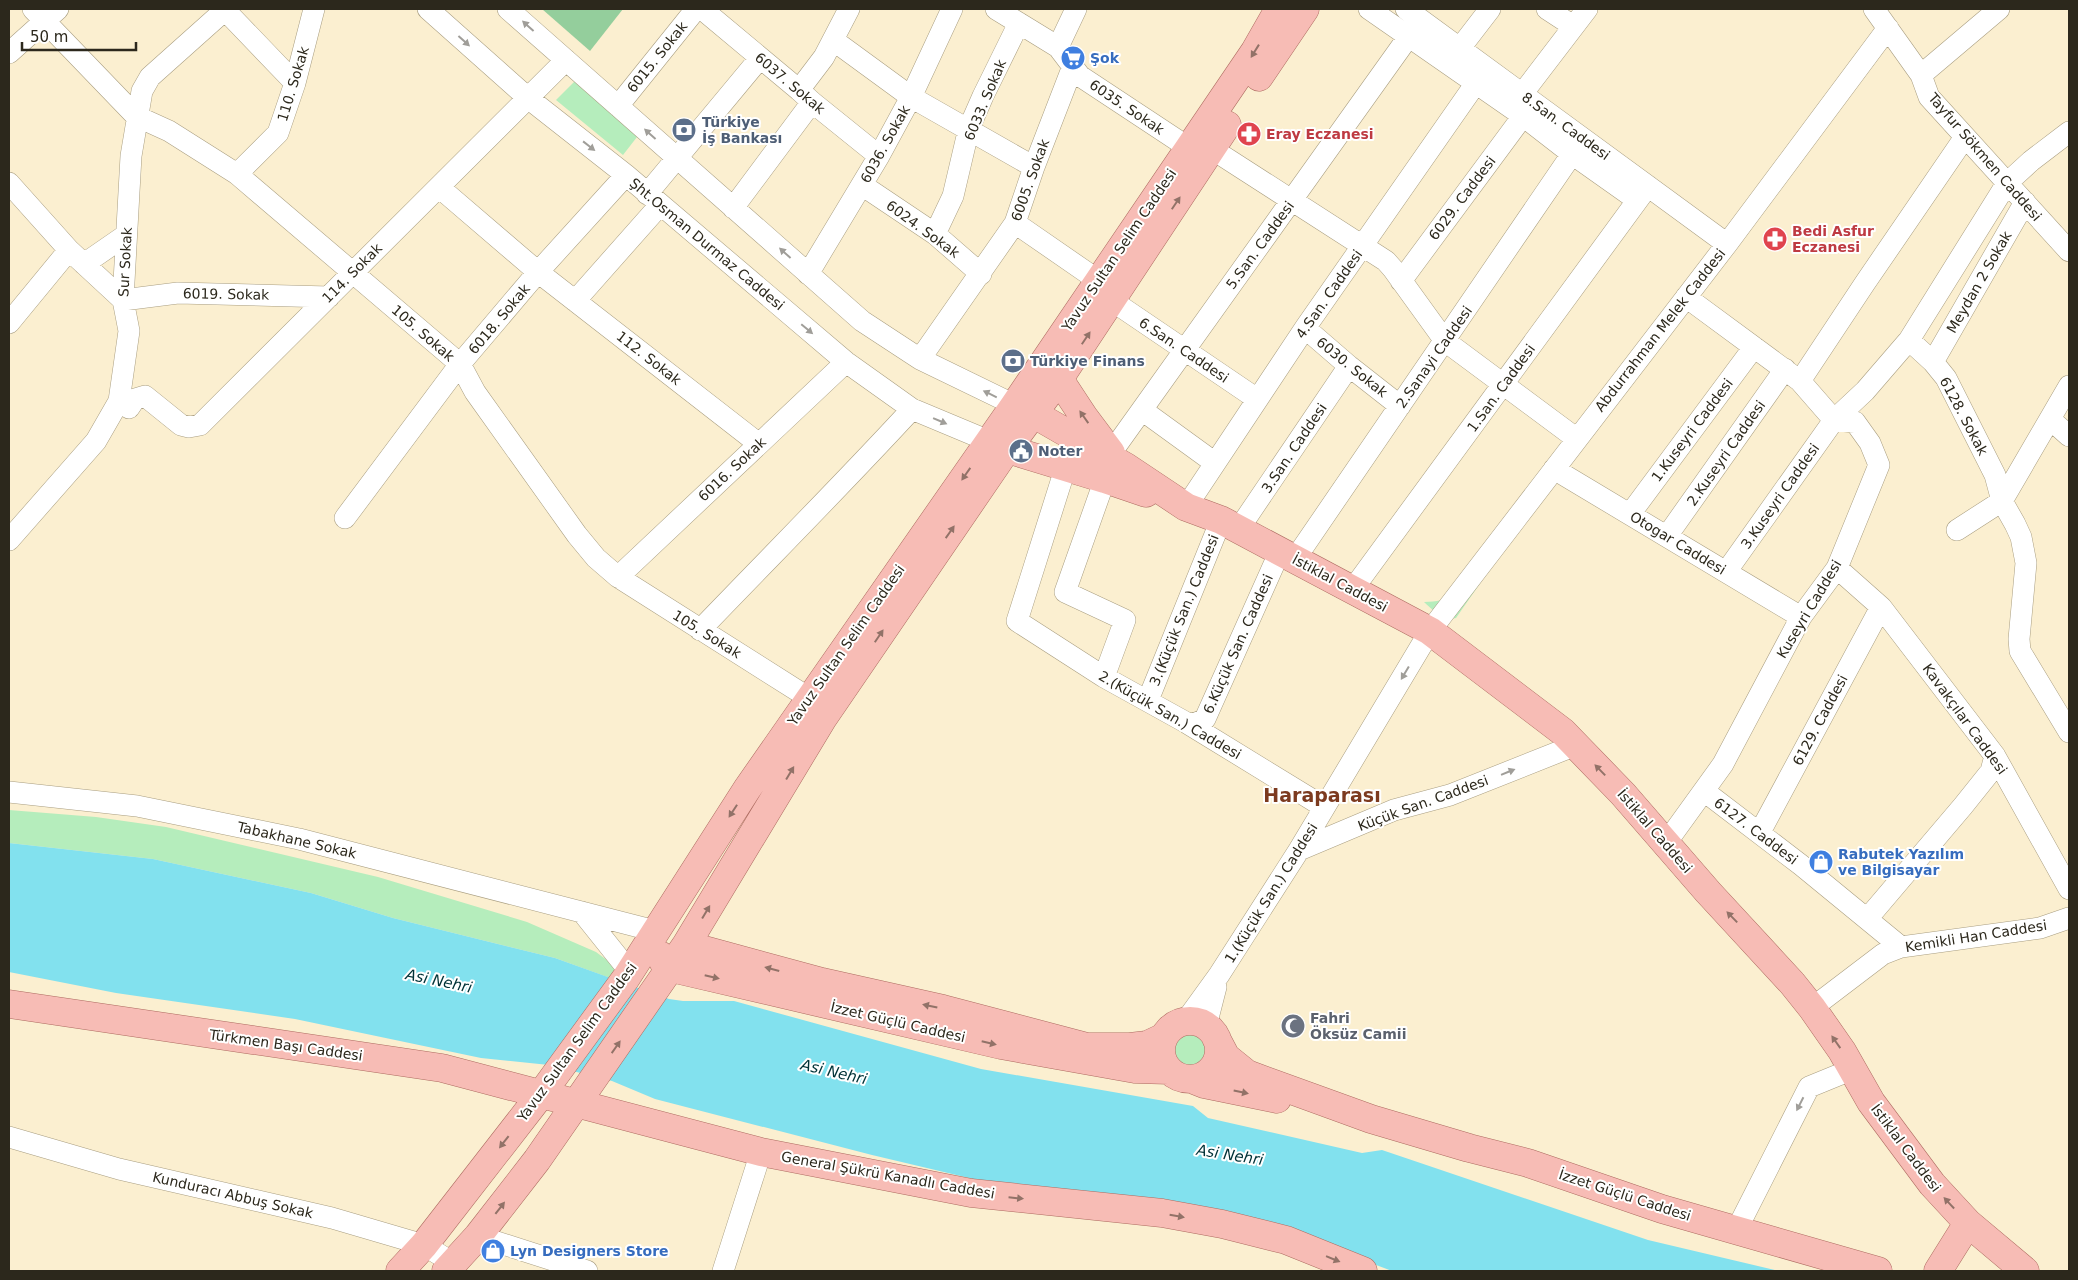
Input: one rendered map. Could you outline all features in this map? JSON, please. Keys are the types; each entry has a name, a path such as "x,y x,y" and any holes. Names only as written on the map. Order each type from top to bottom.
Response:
{"main road":[{"name":"Yavuz Sultan Selim Caddesi","path":"1200,148 1280,9"},
{"name":"Yavuz Sultan Selim Caddesi","path":"449,1267 478,1236 537,1160 565,1091 628,975 747,789 809,698 1024,410 1200,148 1305,9"},
{"name":"Yavuz Sultan Selim Caddesi","path":"1024,410 1059,379 1105,290"},
{"path":"1059,379 1114,466"},
{"name":"İstiklal Caddesi","path":"1024,410 1114,466 1186,507 1230,525 1430,631 1563,732 1623,794 1812,1008 1853,1070 1871,1102 1932,1184 1968,1223 2025,1271"},
{"name":"Yavuz Sultan Selim Caddesi","path":"400,1271 565,1091 665,976 686,945 823,718 998,445"},
{"name":"İstiklal Caddesi","path":"998,445 1066,466 1114,466"},
{"path":"655,931 659,952 664,963 665,976"},
{"name":"İzzet Güçlü Caddesi","path":"686,945 822,982 943,1009 1087,1047 1147,1045 1193,1031 1247,1074 1371,1119 1528,1163 1662,1209 1878,1271"},
{"name":"İzzet Güçlü Caddesi","path":"665,976 1001,1045 1135,1069 1168,1070 1184,1079 1204,1084 1371,1119"},
{"name":"Türkmen Başı Caddesi","path":"9,1004 442,1068 565,1091"},
{"path":"1168,1070 1161,1054 1193,1031 1219,1047 1215,1065 1202,1077 1194,1080"},
{"name":"General Şükrü Kanadlı Caddesi","path":"565,1091 651,1124 761,1152 971,1193 1162,1213 1222,1224 1286,1240 1363,1271"},
{"path":"1938,1271 1968,1223"}],"street":[{"path":"225,9 295,83"},
{"name":"Sur Sokak","path":"9,540 96,441 119,401 129,331 123,300 131,156 136,116 142,91 150,77 225,9"},
{"name":"110. Sokak","path":"237,174 278,133 295,83 314,9"},
{"name":"Şht.Osman Durmaz Caddesi","path":"428,9 528,98 626,175 846,362 912,409 998,445"},
{"path":"508,9 862,321 920,360 1024,410"},
{"name":"6015. Sokak","path":"618,106 696,9"},
{"name":"6037. Sokak","path":"702,9 879,156"},
{"name":"6036. Sokak","path":"808,274 879,156 911,97 952,9"},
{"name":"6035. Sokak","path":"996,9 1058,47 1080,76 1292,201 1362,247 1374,252 1386,262 1445,341 1576,440"},
{"path":"1058,47 1076,9"},
{"name":"8.San. Caddesi","path":"1369,9 1523,116 1572,154 1643,193 1727,244"},
{"name":"8.San. Caddesi","path":"1406,9 1522,94 1643,193"},
{"path":"1460,48 1490,9"},
{"path":"1547,9 1573,26"},
{"path":"1522,94 1587,9"},
{"name":"Tayfur Sökmen Caddesi","path":"1874,9 1921,75 1929,97 2069,251"},
{"path":"1921,75 1999,9"},
{"path":"9,53 45,13"},
{"name":"105. Sokak","path":"45,13 136,116 169,131 237,174 460,364 475,392 577,535 596,558 618,577 809,698"},
{"path":"733,208 805,96 833,40 840,13"},
{"name":"6033. Sokak","path":"934,234 953,196 969,128 1019,23"},
{"name":"Abdurrahman Melek Caddesi","path":"1430,631 1727,244 1888,28"},
{"name":"5.San. Caddesi","path":"1104,677 1125,620 1065,592 1114,466 1142,410 1409,36"},
{"path":"833,40 911,97 1034,166"},
{"path":"575,300 654,200 678,158 760,58"},
{"name":"114. Sokak","path":"129,408 134,399 144,396 181,426 200,425 440,188 566,60"},
{"name":"6005. Sokak","path":"920,360 1015,223 1034,166 1073,66"},
{"name":"4.San. Caddesi","path":"1186,507 1304,328 1476,83"},
{"name":"6029. Caddesi","path":"1401,281 1523,116"},
{"name":"3.Kuseyri Caddesi","path":"1726,572 1834,420 1865,391 1910,340 2007,183 2031,161 2069,132"},
{"name":"2.Kuseyri Caddesi","path":"1667,536 1865,283 1965,138"},
{"name":"2.Sanayi Caddesi","path":"1287,555 1400,406 1572,154"},
{"name":"6018. Sokak","path":"345,518 460,364 538,272 626,175"},
{"path":"9,183 76,257 123,300"},
{"name":"6024. Sokak","path":"862,185 934,234 981,274"},
{"name":"112. Sokak","path":"440,188 538,272 759,444"},
{"name":"1.San. Caddesi","path":"1353,590 1643,193"},
{"name":"Meydan 2 Sokak","path":"1933,362 2025,202"},
{"name":"6.San. Caddesi","path":"1015,223 1185,350 1257,399"},
{"path":"9,323 76,257 126,235"},
{"name":"6019. Sokak","path":"123,300 178,293 329,297"},
{"path":"1686,297 1792,375 1834,420"},
{"name":"6030. Sokak","path":"1304,328 1400,406"},
{"name":"6128. Sokak","path":"1910,340 1933,362 1946,378 1995,474 2002,501 2016,524 2021,537 2026,563 2018,639 2020,651 2069,732"},
{"name":"1.Kuseyri Caddesi","path":"1630,514 1754,347"},
{"name":"6016. Sokak","path":"618,577 846,362"},
{"name":"3.San. Caddesi","path":"1230,525 1349,366"},
{"path":"1957,530 2002,501 2069,386"},
{"path":"700,630 912,409"},
{"path":"1142,410 1215,463"},
{"path":"2050,419 2069,436"},
{"name":"Kuseyri Caddesi","path":"1666,843 1723,764 1801,618 1836,568 1879,465 1870,443 1855,422 1834,420"},
{"name":"2.(Küçük San.) Caddesi","path":"1066,466 1017,622 1104,677 1187,723 1324,807"},
{"name":"Otogar Caddesi","path":"1554,469 1801,618"},
{"name":"3.(Küçük San.) Caddesi","path":"1148,700 1230,525"},
{"name":"6.Küçük San. Caddesi","path":"1187,723 1194,724 1205,719 1287,555"},
{"name":"Kavakçılar Caddesi","path":"1836,568 1881,607 1995,756 2069,889"},
{"name":"6129. Caddesi","path":"1760,832 1881,607"},
{"name":"1.(Küçük San.) Caddesi","path":"1193,1031 1219,975 1299,850 1430,631"},
{"name":"Küçük San. Caddesi","path":"1299,850 1394,810 1450,795 1576,745"},
{"path":"1867,920 1963,806 1990,771 1995,756"},
{"name":"6127. Caddesi","path":"1704,791 1760,832 1901,947"},
{"name":"Tabakhane Sokak","path":"9,792 138,806 271,833 655,931"},
{"path":"582,912 628,975"},
{"name":"Kemikli Han Caddesi","path":"1812,1008 1883,954 1901,947 2040,928 2069,918"},
{"path":"1736,1231 1809,1087 1853,1070"},
{"name":"Kunduracı Abbuş Sokak","path":"9,1137 120,1169 332,1218 424,1245 449,1267"},
{"path":"723,1271 761,1152"},
{"path":"478,1236 588,1271"}],"green space":[{"path":"542,9 623,9 590,51"},
{"path":"576,80 637,137 623,155 556,100"},
{"path":"1481,582 1456,618 1443,617 1424,602 1454,596"},
{"path":"9,810 96,817 166,827 378,877 527,922 596,952 619,969 613,979 555,958 393,918 311,893 153,859 9,843"},
{"path":"1190,1034 1197,1035 1202,1039 1206,1044 1206,1058 1202,1063 1197,1067 1190,1068 1183,1067 1178,1063 1174,1058 1173,1051 1174,1044 1178,1039 1183,1035"}],"water":[{"name":"Asi Nehri","path":"9,843 153,859 311,893 393,918 555,958 669,999 683,1001 734,1001 981,1069 1193,1106 1208,1118 1362,1153 1382,1150 1648,1240 1779,1271 1392,1271 1355,1257 986,1182 872,1155 655,1099 612,1081 549,1065 481,1058 295,1019 116,993 9,972"}],"place":[{"name":"Şok","path":"1073,58"},
{"name":"Türkiye İş Bankası","path":"684,130"},
{"name":"Eray Eczanesi","path":"1249,134"},
{"name":"Bedi Asfur Eczanesi","path":"1775,239"},
{"name":"Türkiye Finans","path":"1013,361"},
{"name":"Noter","path":"1021,451"},
{"name":"Rabutek Yazılım ve Bilgisayar","path":"1821,862"},
{"name":"Fahri Öksüz Camii","path":"1293,1026"},
{"name":"Lyn Designers Store","path":"493,1251"}],"district":[{"name":"Haraparası","path":"1322,795"}]}
